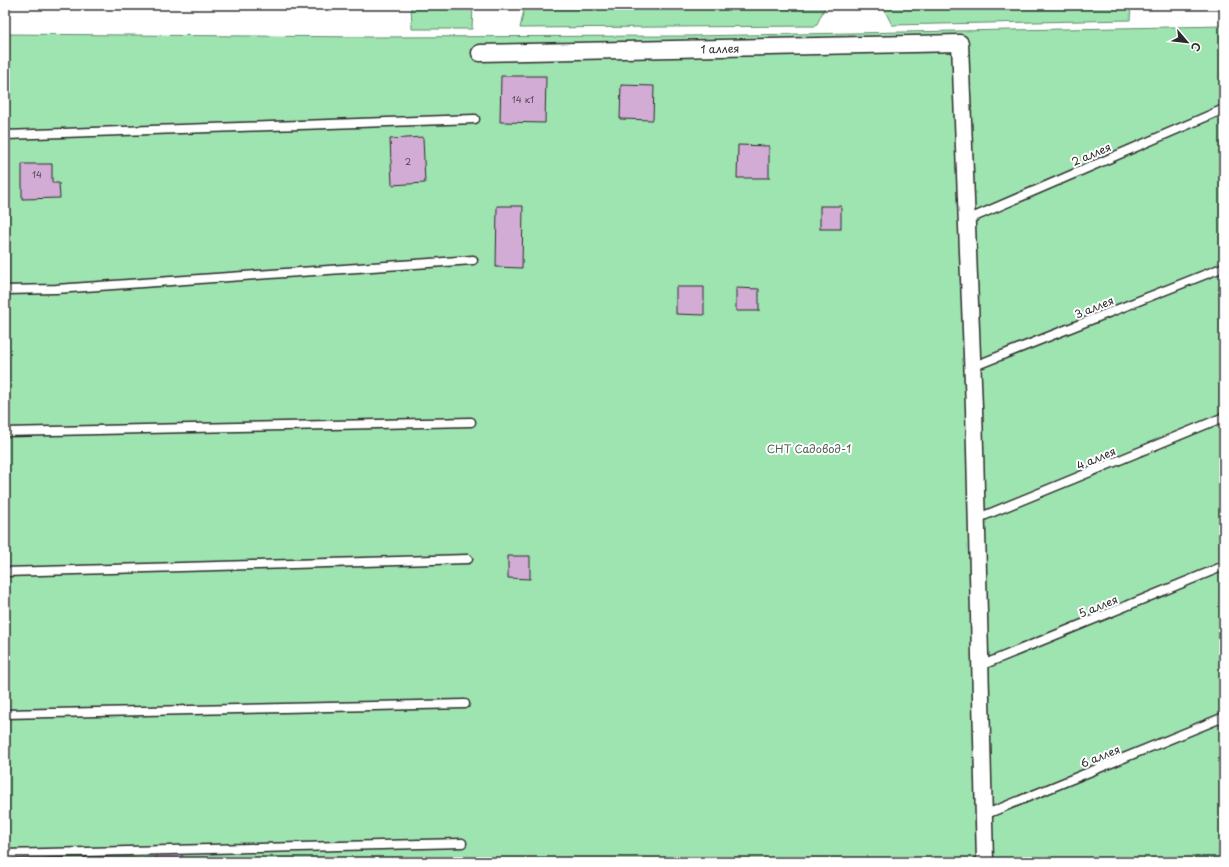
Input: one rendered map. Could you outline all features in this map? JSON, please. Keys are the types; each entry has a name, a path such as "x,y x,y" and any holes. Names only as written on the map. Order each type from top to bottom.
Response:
{"street":[{"name":"1 аллея","path":"480,53 960,43 967,220"},
{"path":"967,220 985,862"}],"lane":[{"name":"2 аллея","path":"967,220 1224,109"},
{"path":"5,135 475,119"},
{"path":"5,290 72,288 473,260"},
{"name":"3 аллея","path":"972,367 1224,267"},
{"name":"4 аллея","path":"976,520 1224,417"},
{"path":"5,432 471,422"},
{"path":"5,572 468,559"},
{"name":"5 аллея","path":"980,666 1224,566"},
{"path":"5,714 465,704"},
{"name":"6 аллея","path":"984,815 1224,717"},
{"path":"5,854 462,843"}],"green space":[{"path":"411,5 473,5 472,29 412,29"},
{"path":"525,5 826,5 816,26 520,28"},
{"path":"882,5 1131,5 1130,20 892,25"},
{"name":"СНТ Садовод-1","path":"1224,26 1224,862 5,862 5,34 369,37 692,36"}],"building":[{"path":"501,76 546,76 545,123 500,122"},
{"path":"621,85 654,86 653,120 620,119"},
{"path":"423,137 425,183 392,185 390,139"},
{"path":"738,145 769,146 769,178 737,178"},
{"path":"22,164 52,164 52,183 59,183 60,198 22,199"},
{"path":"497,206 523,206 522,268 496,267"},
{"path":"820,206 841,206 841,229 820,229"},
{"path":"676,287 704,287 704,315 676,314"},
{"path":"736,288 759,289 759,311 736,311"},
{"path":"508,556 530,556 530,579 508,578"},
{"path":"182,853 182,862 156,862 156,854"}]}
